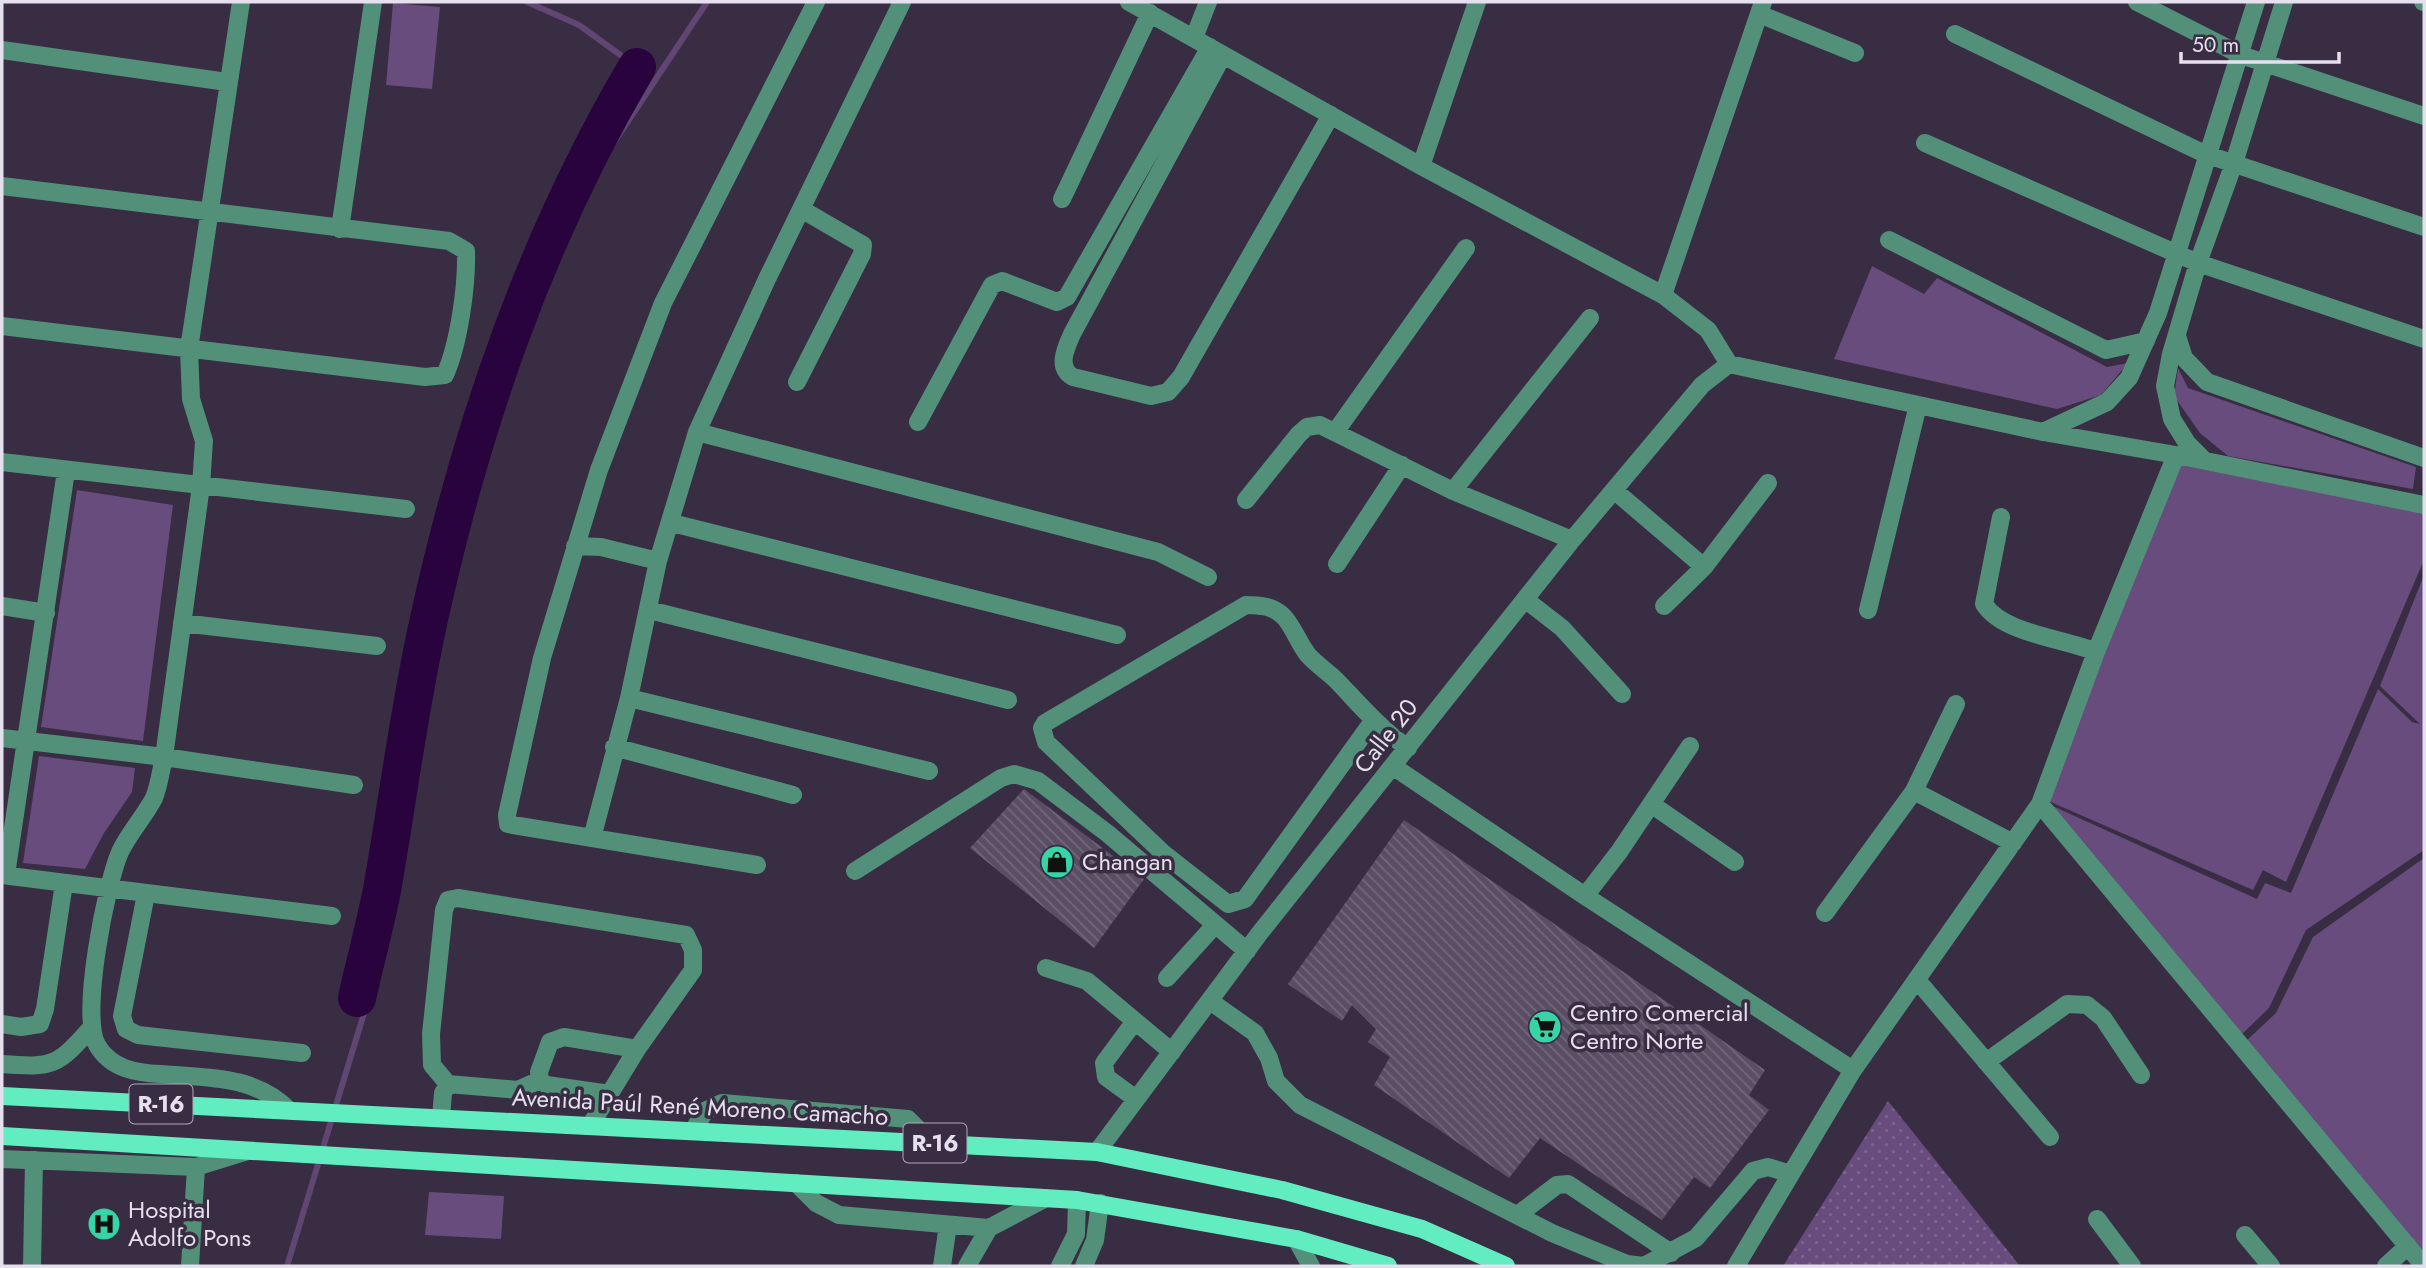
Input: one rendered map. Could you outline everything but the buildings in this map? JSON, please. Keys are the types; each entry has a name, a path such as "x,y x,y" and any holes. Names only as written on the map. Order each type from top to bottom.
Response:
{"main road":[{"name":"Avenida Paúl René Moreno Camacho","path":"2,1096 1097,1152 1282,1190 1422,1229 1506,1266"},
{"name":"R-16","path":"2,1136 1077,1200 1296,1239 1388,1266"}],"street":[{"path":"241,2 189,349 191,399 204,441 201,486 164,757 155,796 121,851 108,888 97,936 92,1027 96,1045 111,1061 130,1072 235,1080 275,1096 289,1110"},
{"path":"340,229 373,2"},
{"path":"757,865 508,824 507,815 542,658 599,470 663,303 816,2"},
{"path":"592,838 629,698 658,561 672,523 697,432 902,2"},
{"path":"1129,2 1421,166 1663,295 1708,330 1729,364 2043,432 2176,455 2424,505"},
{"path":"1194,38 1208,2"},
{"path":"1421,166 1477,2"},
{"path":"2137,2 2241,55 2424,116"},
{"path":"2043,432 2107,402 2129,378 2146,341 2176,254 2205,154 2241,55 2256,2"},
{"path":"2205,461 2187,443 2172,419 2165,386 2198,263 2234,163 2284,2"},
{"path":"1663,295 1761,8 1855,53"},
{"path":"1062,199 1150,13"},
{"path":"1955,34 2205,154 2424,227"},
{"path":"2,50 227,82"},
{"path":"1217,51 1072,334 1063,363 1067,373 1073,377 1151,396 1168,392 1181,377 1331,115"},
{"path":"918,422 992,285 1002,281 1057,302 1067,297 1217,51"},
{"path":"1926,143 2198,263 2424,339"},
{"path":"2,186 449,242 466,251 460,308 451,360 445,375 425,377 2,326"},
{"path":"797,382 862,254 863,245 801,209"},
{"path":"1889,240 2106,350 2146,341"},
{"path":"1336,431 1466,248"},
{"path":"1453,491 1590,318"},
{"path":"2177,336 2184,358 2207,382 2424,458"},
{"name":"Calle 20","path":"1097,1152 1247,951 1572,540 1702,385 1729,364"},
{"path":"1868,610 1918,405"},
{"path":"1246,500 1299,434 1320,425 1453,491 1572,540"},
{"path":"697,432 1158,552 1208,577"},
{"path":"1735,1266 1853,1070 2040,804 2096,652 2176,455"},
{"path":"2,462 406,509"},
{"path":"1337,564 1402,466"},
{"path":"66,471 27,741 4,875 332,916"},
{"path":"1664,606 1704,567 1768,482"},
{"path":"1615,491 1704,567"},
{"path":"2001,517 1984,604 1992,615 2005,624 2096,652"},
{"path":"672,523 1117,635"},
{"path":"575,546 601,547 658,561"},
{"path":"1526,600 1562,628 1622,694"},
{"path":"1373,721 1245,899 1228,904 1138,830 1046,742 1042,728 1045,723 1246,605 1269,606 1285,617 1309,656 1373,721 1408,748"},
{"path":"2,606 46,613"},
{"path":"649,610 1008,700"},
{"path":"182,623 377,646"},
{"path":"629,698 929,771"},
{"path":"1825,912 1914,791 1956,704"},
{"path":"2,738 164,757 354,785"},
{"path":"1584,896 1690,746"},
{"path":"614,747 793,795"},
{"path":"1394,767 1584,896 1853,1070"},
{"path":"856,871 1001,778 1014,774 1038,781 1087,818 1247,951"},
{"path":"1914,791 2013,843"},
{"path":"1651,804 1735,862"},
{"path":"2040,804 2424,1266"},
{"path":"2,1024 21,1027 40,1024 45,1009 64,883"},
{"path":"146,894 122,1016 126,1029 138,1035 302,1053"},
{"path":"540,1080 518,1090 448,1084 432,1065 431,1034 444,910 448,900 458,898 686,935 693,950 693,970 637,1049 590,1126"},
{"path":"1167,978 1214,926"},
{"path":"1046,968 1078,976 1172,1052"},
{"path":"1917,980 2049,1138"},
{"path":"1210,1001 1255,1033 1269,1058 1276,1081 1300,1105 1592,1252 1627,1264 1644,1266 1696,1238 1753,1171 1768,1167 1791,1174"},
{"path":"1986,1062 2067,1004 2087,1005 2103,1018 2141,1075"},
{"path":"1135,1021 1104,1063 1107,1077 1136,1100"},
{"path":"2,1064 38,1067 55,1063 92,1027"},
{"path":"610,1094 547,1085 540,1080 539,1072 550,1042 557,1038 637,1049"},
{"path":"441,1118 443,1093 448,1084"},
{"path":"693,1131 705,1111 722,1103 908,1119 932,1143"},
{"path":"2,1159 196,1167 248,1151"},
{"path":"32,1266 34,1160"},
{"path":"190,1266 196,1167"},
{"path":"796,1183 816,1203 839,1215 989,1228 1046,1198"},
{"path":"1519,1214 1556,1185 1568,1184 1671,1253"},
{"path":"1060,1266 1076,1234 1077,1200"},
{"path":"1084,1266 1095,1240 1100,1203"},
{"path":"2097,1219 2132,1266"},
{"path":"942,1266 948,1225"},
{"path":"967,1266 989,1228"},
{"path":"2245,1235 2271,1266"},
{"path":"1296,1239 1311,1266"},
{"path":"2386,1266 2408,1246"}],"shaded area":[{"path":"393,3 440,7 432,89 386,85"},
{"path":"1872,266 1924,294 1937,278 2107,367 2128,363 2101,395 2057,409 1834,359"},
{"path":"2178,368 2188,388 2416,467 2413,489 2228,456 2200,433 2174,396"},
{"path":"2181,465 2424,513 2424,560 2286,882 2263,870 2253,890 2046,800 2102,653"},
{"path":"77,490 173,505 143,741 41,727"},
{"path":"2424,575 2424,850 2306,930 2269,1008 2240,1036 2044,802 2257,899 2265,883 2291,893 2378,689 2412,722 2420,724 2380,686"},
{"path":"39,756 135,768 132,792 104,833 85,869 23,863"},
{"path":"2424,858 2424,1256 2246,1041 2276,1013 2313,937"},
{"path":"1888,1101 2020,1266 1783,1266"},
{"path":"429,1192 504,1196 501,1239 425,1235"}],"waterway":[{"path":"527,2 579,25 637,67"},
{"path":"287,1266 383,951 438,625 490,429 589,180 707,2"},
{"path":"357,998 382,890 422,652 465,475 511,334 538,265 568,198 637,67"}],"place":[{"name":"Changan","path":"1057,862"},
{"name":"Centro Comercial Centro Norte","path":"1545,1027"},
{"name":"Hospital Adolfo Pons","path":"104,1224"}]}
